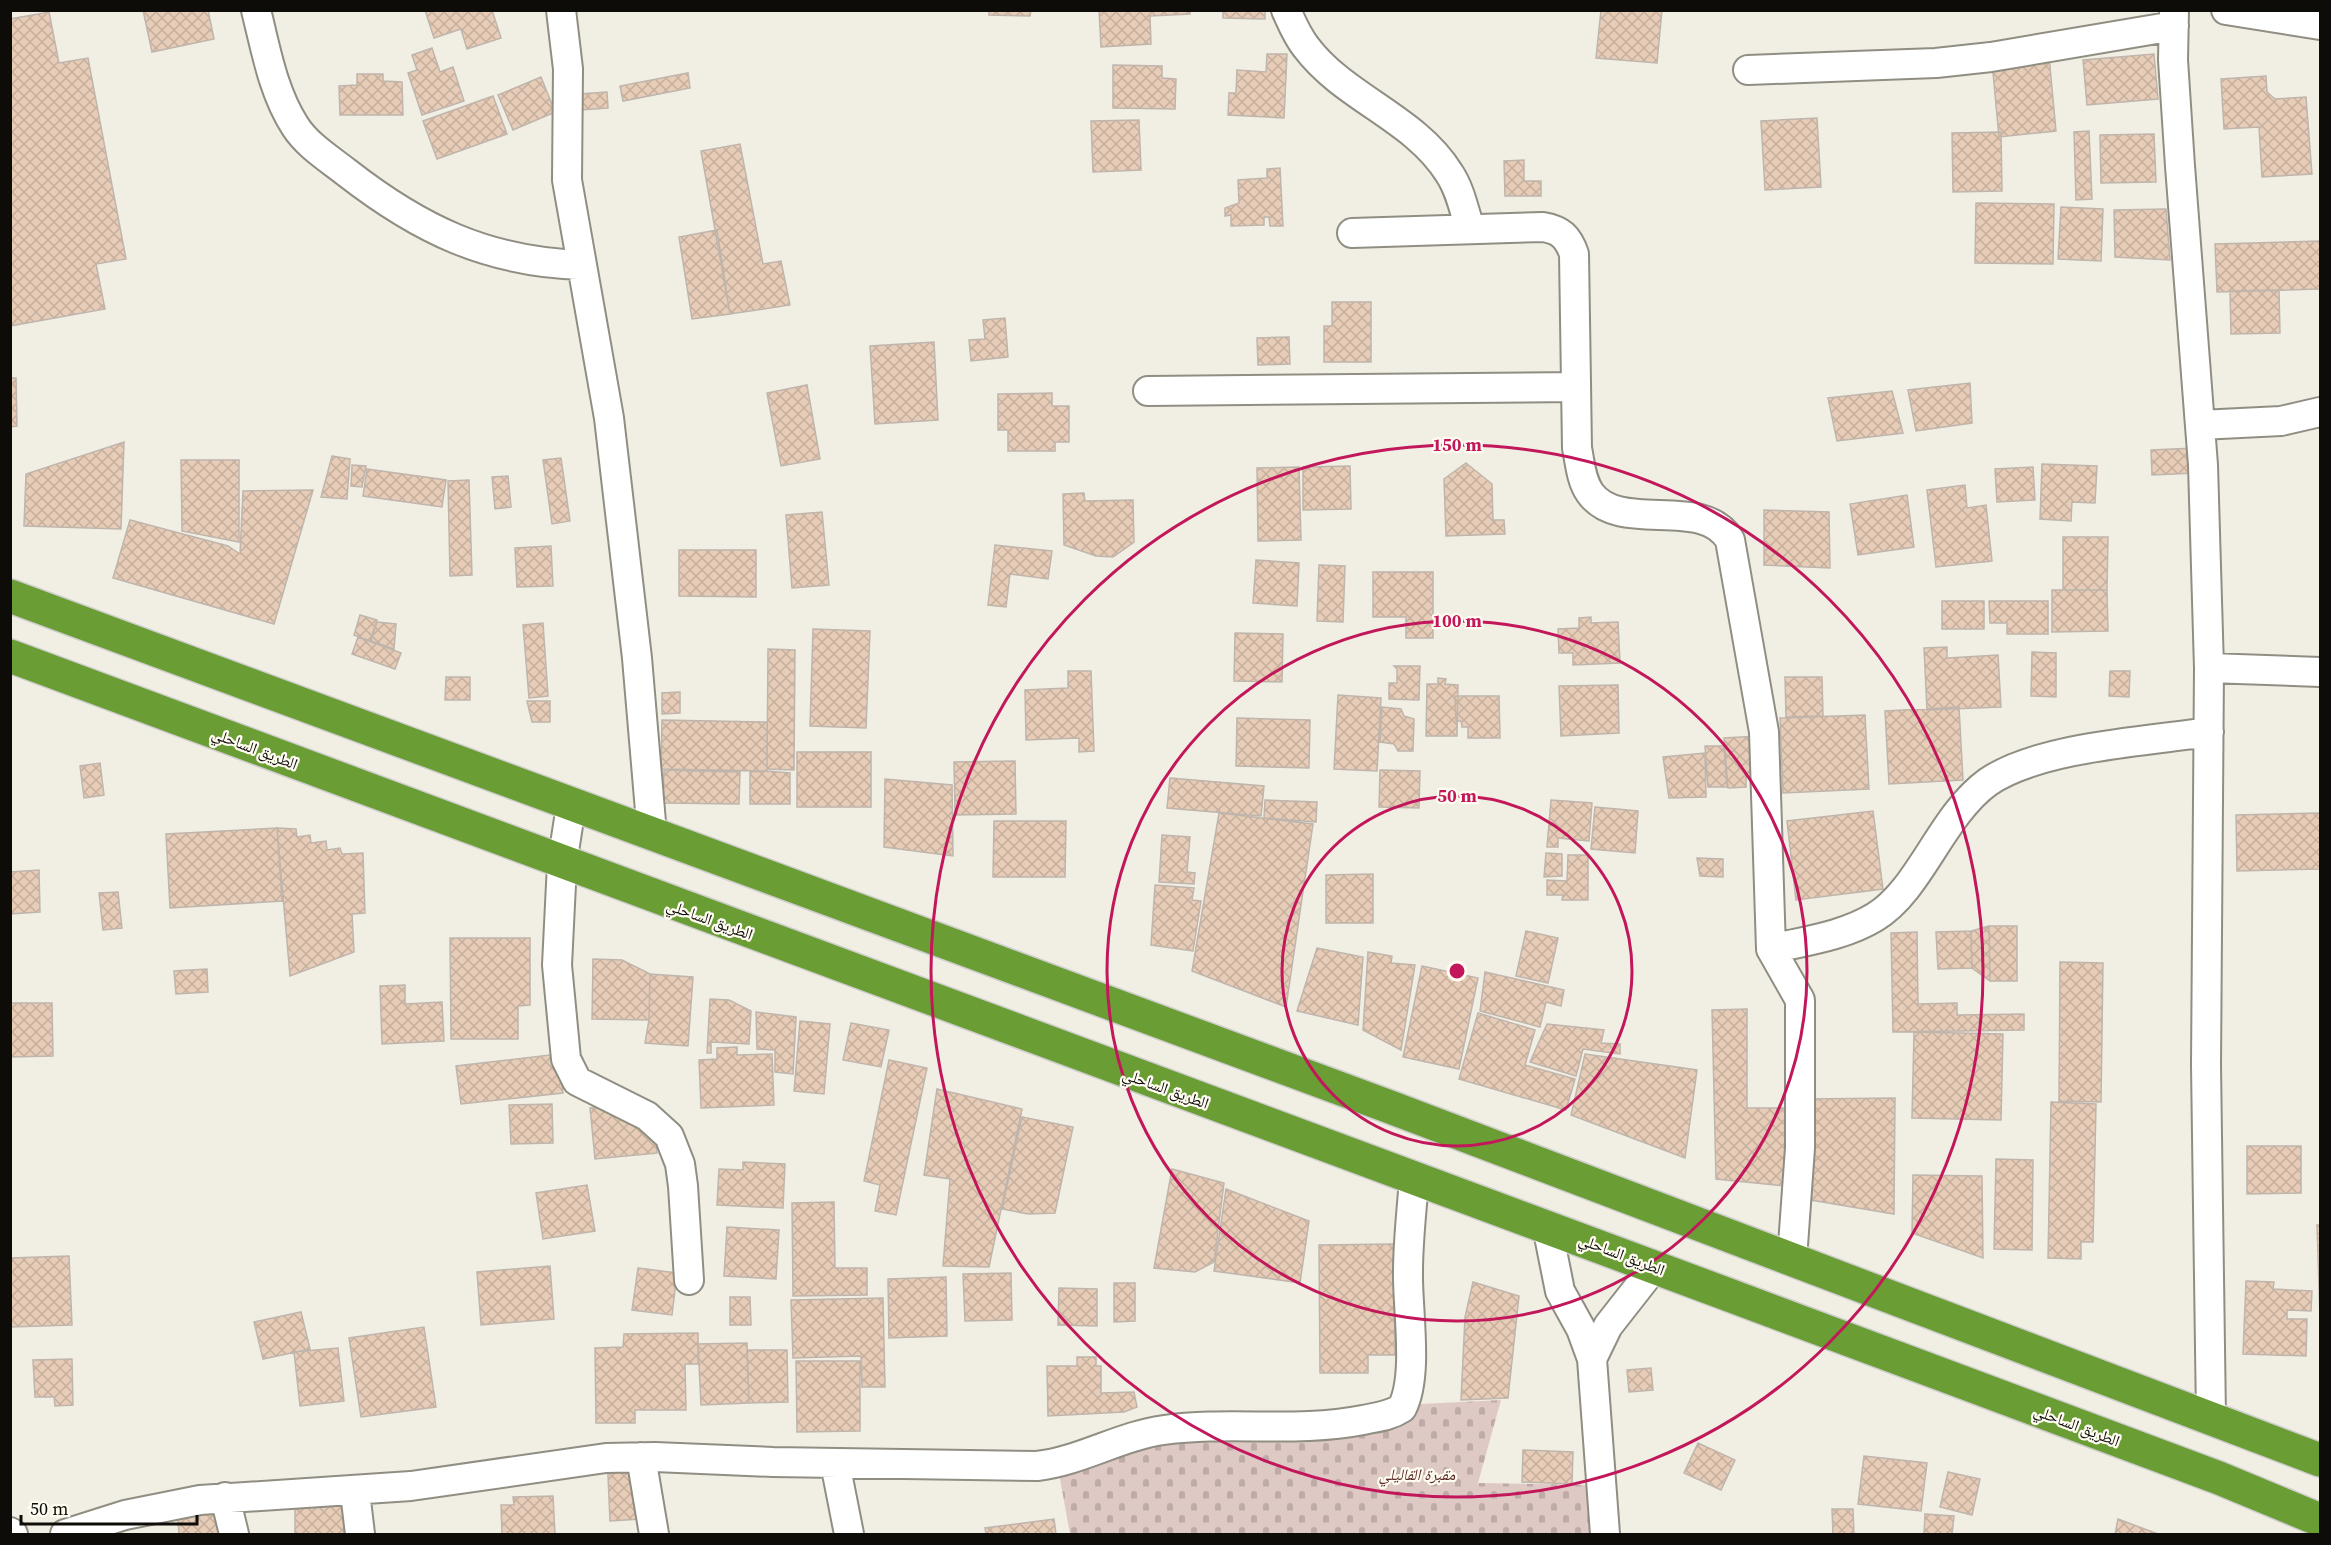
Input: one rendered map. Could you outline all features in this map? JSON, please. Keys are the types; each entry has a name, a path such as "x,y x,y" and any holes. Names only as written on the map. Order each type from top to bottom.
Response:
{"highway":[{"path":"10,596 1792,1259 2320,1460"},
{"name":"الطريق الساحلي","path":"10,656 562,864 1655,1266 2219,1478 2320,1520"}],"street":[{"path":"256,10 274,81 285,108 296,129 310,144 335,164 411,219 440,234 531,261 582,265"},
{"path":"561,10 568,69 567,180 609,418 627,561 652,834"},
{"path":"1286,10 1298,36 1316,59 1416,137 1441,161 1456,185 1470,229"},
{"path":"2226,10 2320,25"},
{"path":"1748,70 1936,63 1991,57 2174,18 2180,166 2199,424 2209,668 2206,1065 2211,1418"},
{"path":"1352,232 1543,227 1556,229 1571,244 1575,279 1577,448 1584,480 1591,494 1602,504 1618,510 1690,518 1716,524 1730,540 1764,732 1771,949 1800,1000 1800,1148 1792,1259"},
{"path":"1148,391 1576,387"},
{"path":"2199,424 2281,421 2320,412"},
{"path":"2209,668 2320,672"},
{"path":"1771,949 1845,932 1876,917 1901,894 1956,814 1988,782 2021,765 2077,752 2209,732"},
{"path":"571,806 562,864 557,965 566,1059 578,1081 647,1116 669,1136 680,1164 689,1280"},
{"path":"65,1534 125,1515 200,1500 355,1492 453,1481 570,1462 641,1457 1037,1466 1077,1458 1136,1436 1162,1430 1210,1426 1314,1428 1396,1412 1402,1408 1407,1392 1411,1329 1408,1272 1414,1178"},
{"path":"1548,1226 1560,1291 1581,1329 1592,1359 1605,1534"},
{"path":"1592,1359 1608,1326 1655,1266"},
{"path":"641,1457 654,1534"},
{"path":"835,1463 849,1534"},
{"path":"355,1492 360,1534"},
{"path":"225,1497 234,1534"}],"green space":[{"name":"مقبرة القاليلي","path":"1501,1400 1478,1483 1592,1485 1595,1534 1070,1534 1059,1473 1130,1445 1384,1423 1421,1404"}],"building":[{"path":"143,10 208,10 214,39 152,52"},
{"path":"425,10 492,10 501,38 467,49 461,29 434,38"},
{"path":"989,10 1031,10 1030,16 989,15"},
{"path":"1099,10 1190,10 1190,14 1150,16 1151,44 1101,47"},
{"path":"1223,10 1265,10 1265,19 1223,18"},
{"path":"1601,10 1662,10 1657,63 1596,58"},
{"path":"49,12 59,63 88,58 126,259 96,264 105,309 10,326 10,19"},
{"path":"432,48 440,72 453,67 464,101 422,115 408,73 417,70 412,55"},
{"path":"1267,54 1287,54 1284,118 1228,115 1229,93 1236,93 1237,70 1266,72"},
{"path":"2154,54 2158,99 2087,105 2083,60"},
{"path":"2049,56 2056,131 1999,137 1992,62"},
{"path":"1113,65 1162,66 1162,78 1176,79 1175,109 1113,108"},
{"path":"688,73 690,88 623,101 620,86"},
{"path":"357,74 383,74 383,81 402,82 403,115 340,115 339,86 357,85"},
{"path":"2266,76 2267,92 2275,99 2306,97 2312,174 2262,177 2259,127 2224,129 2221,79"},
{"path":"541,77 555,112 513,130 498,95"},
{"path":"607,92 608,108 580,110 579,94"},
{"path":"493,96 507,134 437,159 423,121"},
{"path":"1817,118 1821,187 1765,190 1761,121"},
{"path":"1139,120 1141,170 1093,172 1091,121"},
{"path":"2089,131 2092,199 2076,200 2074,132"},
{"path":"2001,132 2002,191 1953,192 1952,133"},
{"path":"2154,134 2156,182 2101,183 2100,135"},
{"path":"740,144 763,264 781,261 790,305 730,314 701,151"},
{"path":"1524,160 1524,181 1541,181 1541,196 1505,196 1504,161"},
{"path":"1280,168 1283,226 1270,226 1269,217 1264,217 1264,225 1231,226 1231,215 1225,216 1225,208 1239,203 1238,180 1267,178 1267,169"},
{"path":"1976,203 2054,204 2053,264 1975,263"},
{"path":"2061,207 2103,209 2101,261 2058,259"},
{"path":"2166,209 2170,260 2115,257 2114,210"},
{"path":"717,230 730,314 692,319 679,237"},
{"path":"2320,241 2320,289 2217,292 2215,244"},
{"path":"2279,290 2280,333 2231,334 2230,291"},
{"path":"1332,302 1371,302 1371,362 1324,362 1324,326 1332,326"},
{"path":"1005,318 1008,357 971,361 969,340 985,339 983,320"},
{"path":"1289,337 1290,364 1258,365 1257,338"},
{"path":"934,342 938,420 875,424 870,346"},
{"path":"10,378 16,378 17,426 10,427"},
{"path":"1970,383 1972,423 1916,431 1908,390"},
{"path":"807,385 820,459 781,466 767,393"},
{"path":"1892,391 1903,433 1837,441 1828,398"},
{"path":"1052,393 1052,406 1069,406 1069,442 1055,442 1055,451 1008,451 1008,430 998,430 998,394"},
{"path":"124,442 121,529 24,526 26,474"},
{"path":"2195,448 2196,473 2152,475 2151,450"},
{"path":"332,456 350,459 347,499 321,497"},
{"path":"561,458 570,521 552,524 543,460"},
{"path":"181,460 239,460 239,542 182,531"},
{"path":"1466,463 1492,484 1493,520 1504,520 1505,534 1446,536 1444,479"},
{"path":"2042,464 2097,466 2095,503 2072,502 2071,521 2040,519"},
{"path":"352,465 366,466 362,487 351,486"},
{"path":"1350,466 1351,509 1303,510 1303,467"},
{"path":"1299,467 1301,540 1258,541 1257,468"},
{"path":"2033,467 2035,500 1997,502 1995,469"},
{"path":"367,469 446,480 442,507 363,496"},
{"path":"508,476 511,507 495,509 492,477"},
{"path":"469,480 472,575 450,576 448,481"},
{"path":"1965,485 1967,508 1986,505 1992,561 1936,567 1927,490"},
{"path":"313,490 274,624 113,578 130,520 228,546 240,554 243,491"},
{"path":"1084,493 1085,501 1133,500 1134,542 1113,557 1096,556 1064,545 1063,494"},
{"path":"1907,495 1914,547 1858,555 1850,504"},
{"path":"1764,510 1829,512 1830,568 1764,565"},
{"path":"822,512 829,585 792,588 786,515"},
{"path":"2063,537 2108,537 2107,590 2063,590"},
{"path":"995,545 1052,551 1048,579 1010,574 1006,607 988,605"},
{"path":"551,546 553,586 517,587 515,548"},
{"path":"679,550 756,550 756,597 679,596"},
{"path":"1256,560 1299,563 1297,606 1253,603"},
{"path":"1319,565 1345,566 1343,622 1317,621"},
{"path":"1373,572 1433,572 1433,638 1406,638 1406,617 1373,617"},
{"path":"2052,590 2107,590 2108,631 2052,632"},
{"path":"1942,601 1984,601 1984,629 1942,629"},
{"path":"1989,601 2048,601 2048,634 2007,634 2007,623 1990,623"},
{"path":"360,615 377,620 370,641 354,635"},
{"path":"1591,617 1591,623 1618,622 1620,663 1573,665 1573,653 1559,653 1558,629 1579,628 1579,618"},
{"path":"377,622 396,624 394,649 371,641"},
{"path":"543,623 548,696 529,698 523,625"},
{"path":"813,629 870,631 866,728 810,726"},
{"path":"1235,633 1283,634 1282,682 1234,681"},
{"path":"358,637 401,653 395,669 352,654"},
{"path":"1947,647 1947,658 1998,655 2001,707 1927,710 1924,648"},
{"path":"768,649 795,650 794,770 767,769"},
{"path":"2032,652 2056,653 2056,697 2031,696"},
{"path":"1394,666 1420,666 1419,700 1389,699 1389,683 1397,683 1397,669"},
{"path":"1068,671 1091,671 1094,751 1079,752 1079,738 1026,740 1025,690 1068,688"},
{"path":"2110,671 2130,671 2129,697 2109,696"},
{"path":"446,677 470,677 470,700 445,700"},
{"path":"1785,677 1822,677 1823,716 1786,717"},
{"path":"1438,678 1446,679 1445,684 1458,685 1457,736 1426,736 1427,684 1438,684"},
{"path":"1618,685 1619,733 1561,736 1559,686"},
{"path":"680,692 680,713 662,714 662,693"},
{"path":"1338,695 1381,698 1377,771 1334,769"},
{"path":"1455,696 1499,696 1500,738 1468,738 1468,727 1462,727 1461,721 1456,721"},
{"path":"527,701 550,701 550,722 532,722"},
{"path":"1382,707 1401,709 1404,716 1414,719 1413,751 1398,751 1394,744 1380,742"},
{"path":"1959,707 1963,780 1889,784 1885,711"},
{"path":"1865,715 1869,789 1783,793 1780,718"},
{"path":"1237,718 1310,720 1309,768 1236,766"},
{"path":"662,720 767,722 767,771 661,769"},
{"path":"1758,736 1759,773 1746,773 1746,787 1728,788 1724,738"},
{"path":"1705,746 1724,746 1727,787 1708,787"},
{"path":"797,752 871,752 871,807 797,807"},
{"path":"1705,753 1706,797 1669,798 1663,757"},
{"path":"1015,761 1016,814 955,815 954,762"},
{"path":"100,763 104,795 84,798 80,766"},
{"path":"664,770 740,772 739,804 663,803"},
{"path":"1380,770 1420,771 1419,808 1379,807"},
{"path":"750,772 790,773 790,804 750,804"},
{"path":"1170,778 1264,786 1261,816 1167,808"},
{"path":"885,779 952,785 953,856 884,847"},
{"path":"1265,800 1317,802 1316,822 1264,818"},
{"path":"1551,800 1592,803 1589,841 1558,838 1558,847 1547,847"},
{"path":"1595,807 1638,811 1635,853 1591,849"},
{"path":"1873,811 1883,889 1796,900 1787,821"},
{"path":"1219,813 1313,824 1286,1007 1192,971"},
{"path":"2320,813 2320,869 2237,871 2236,815"},
{"path":"994,821 1066,821 1065,877 993,877"},
{"path":"277,828 296,829 297,837 310,835 311,843 326,841 327,850 340,848 342,854 363,853 365,913 352,914 354,952 290,976"},
{"path":"277,828 282,901 170,908 166,834"},
{"path":"1162,835 1190,837 1187,872 1195,873 1194,884 1159,882"},
{"path":"1546,853 1562,854 1562,876 1544,877"},
{"path":"1568,855 1588,855 1588,900 1562,900 1563,895 1547,895 1547,880 1567,881"},
{"path":"1697,858 1723,859 1723,877 1700,876"},
{"path":"39,870 40,912 10,914 10,872"},
{"path":"1373,874 1373,923 1326,923 1326,875"},
{"path":"1155,885 1194,888 1192,900 1201,901 1193,951 1151,945"},
{"path":"118,892 122,928 103,930 99,893"},
{"path":"1989,926 2017,926 2017,981 1990,981"},
{"path":"1989,926 1990,981 1972,968 1971,931"},
{"path":"1526,931 1558,938 1548,983 1516,976"},
{"path":"1971,931 1972,968 1938,969 1936,932"},
{"path":"1917,932 1918,1004 1957,1003 1957,1015 2024,1014 2024,1030 1893,1032 1891,933"},
{"path":"450,938 530,938 530,1005 518,1006 518,1039 451,1039"},
{"path":"1317,948 1363,957 1358,1025 1297,1011"},
{"path":"1368,952 1392,956 1391,963 1415,965 1401,1050 1363,1030"},
{"path":"593,959 622,960 650,974 649,1020 592,1019"},
{"path":"2060,962 2103,963 2101,1102 2059,1101"},
{"path":"1422,966 1478,978 1459,1069 1403,1057"},
{"path":"207,969 208,992 176,994 174,971"},
{"path":"1485,972 1564,990 1561,1006 1546,1002 1540,1027 1480,1011"},
{"path":"650,974 693,977 688,1046 645,1043 649,1020"},
{"path":"405,985 405,1004 442,1002 444,1041 382,1044 380,986"},
{"path":"710,999 729,1000 751,1011 749,1044 711,1042 711,1053 707,1053"},
{"path":"10,1003 52,1003 53,1056 10,1057"},
{"path":"1747,1009 1747,1108 1788,1108 1786,1186 1716,1179 1712,1010"},
{"path":"756,1012 796,1017 793,1074 775,1072 775,1050 757,1049"},
{"path":"1478,1013 1535,1030 1525,1065 1575,1079 1566,1110 1459,1079"},
{"path":"800,1021 830,1024 824,1094 794,1091"},
{"path":"851,1023 889,1030 881,1067 843,1060"},
{"path":"1547,1024 1604,1030 1601,1043 1620,1044 1620,1054 1583,1049 1576,1076 1530,1062"},
{"path":"1914,1032 2003,1034 2001,1120 1912,1118"},
{"path":"737,1047 737,1055 772,1054 774,1105 701,1108 699,1060 717,1059 717,1048"},
{"path":"558,1054 563,1093 461,1104 456,1066"},
{"path":"1585,1054 1697,1070 1685,1158 1571,1115"},
{"path":"889,1060 927,1068 896,1215 875,1211 880,1185 864,1181"},
{"path":"937,1089 1022,1109 989,1267 943,1266 950,1179 924,1175"},
{"path":"1895,1098 1894,1214 1805,1199 1807,1099"},
{"path":"653,1102 657,1153 595,1159 590,1108"},
{"path":"2051,1102 2096,1104 2093,1242 2081,1242 2081,1259 2048,1258"},
{"path":"552,1104 553,1143 511,1144 509,1105"},
{"path":"1022,1117 1073,1127 1055,1213 1028,1214 1002,1209"},
{"path":"2247,1146 2301,1146 2301,1193 2247,1194"},
{"path":"1996,1159 2033,1160 2032,1250 1994,1249"},
{"path":"743,1162 785,1164 783,1208 717,1205 719,1169 743,1170"},
{"path":"1172,1169 1224,1183 1214,1262 1195,1272 1154,1268"},
{"path":"1913,1175 1982,1176 1983,1258 1912,1233"},
{"path":"587,1185 595,1231 543,1239 536,1193"},
{"path":"1226,1189 1309,1221 1300,1283 1214,1271"},
{"path":"834,1202 835,1268 867,1268 867,1295 793,1296 792,1203"},
{"path":"2317,1225 2320,1225 2320,1318"},
{"path":"727,1227 779,1230 776,1279 724,1276"},
{"path":"1394,1244 1395,1355 1368,1355 1368,1373 1320,1373 1319,1245"},
{"path":"69,1256 72,1325 10,1327 10,1258"},
{"path":"550,1266 554,1319 481,1325 477,1272"},
{"path":"638,1268 677,1273 672,1315 632,1310"},
{"path":"1011,1273 1012,1320 965,1321 963,1274"},
{"path":"946,1277 947,1336 889,1338 888,1279"},
{"path":"2246,1281 2274,1282 2273,1289 2312,1291 2311,1311 2287,1310 2287,1319 2307,1319 2306,1356 2243,1354"},
{"path":"1473,1282 1519,1296 1508,1398 1461,1400 1465,1317"},
{"path":"1114,1283 1135,1283 1135,1321 1114,1322"},
{"path":"1059,1288 1097,1289 1097,1326 1058,1325"},
{"path":"730,1297 750,1297 751,1325 730,1325"},
{"path":"883,1298 885,1387 862,1387 861,1356 793,1358 791,1300"},
{"path":"301,1312 310,1349 263,1359 254,1322"},
{"path":"424,1327 436,1407 361,1417 349,1338"},
{"path":"698,1333 698,1364 685,1364 686,1410 635,1410 635,1423 596,1423 595,1348 623,1347 624,1334"},
{"path":"747,1343 749,1403 701,1405 698,1344"},
{"path":"338,1348 344,1401 300,1406 294,1352"},
{"path":"747,1350 787,1350 788,1402 749,1403"},
{"path":"1077,1357 1096,1357 1096,1366 1101,1366 1101,1393 1134,1392 1137,1407 1124,1412 1048,1416 1047,1366 1077,1366"},
{"path":"72,1359 73,1405 55,1406 54,1397 35,1397 33,1360"},
{"path":"796,1361 860,1361 860,1431 797,1432"},
{"path":"1651,1368 1653,1390 1629,1392 1627,1370"},
{"path":"1698,1443 1735,1460 1721,1490 1684,1473"},
{"path":"1523,1450 1573,1452 1572,1484 1522,1482"},
{"path":"653,1451 657,1518 610,1521 607,1453"},
{"path":"1864,1456 1927,1463 1921,1511 1858,1504"},
{"path":"1948,1472 1980,1479 1972,1515 1940,1507"},
{"path":"553,1496 555,1534 502,1534 501,1505 514,1505 513,1497"},
{"path":"221,1501 225,1534 179,1534 177,1505"},
{"path":"295,1504 353,1505 357,1534 295,1534"},
{"path":"1832,1509 1853,1509 1854,1534 1833,1534"},
{"path":"1925,1514 1954,1516 1952,1534 1924,1534"},
{"path":"1054,1519 1056,1534 986,1534 985,1528"},
{"path":"2118,1519 2158,1534 2115,1534"}]}
